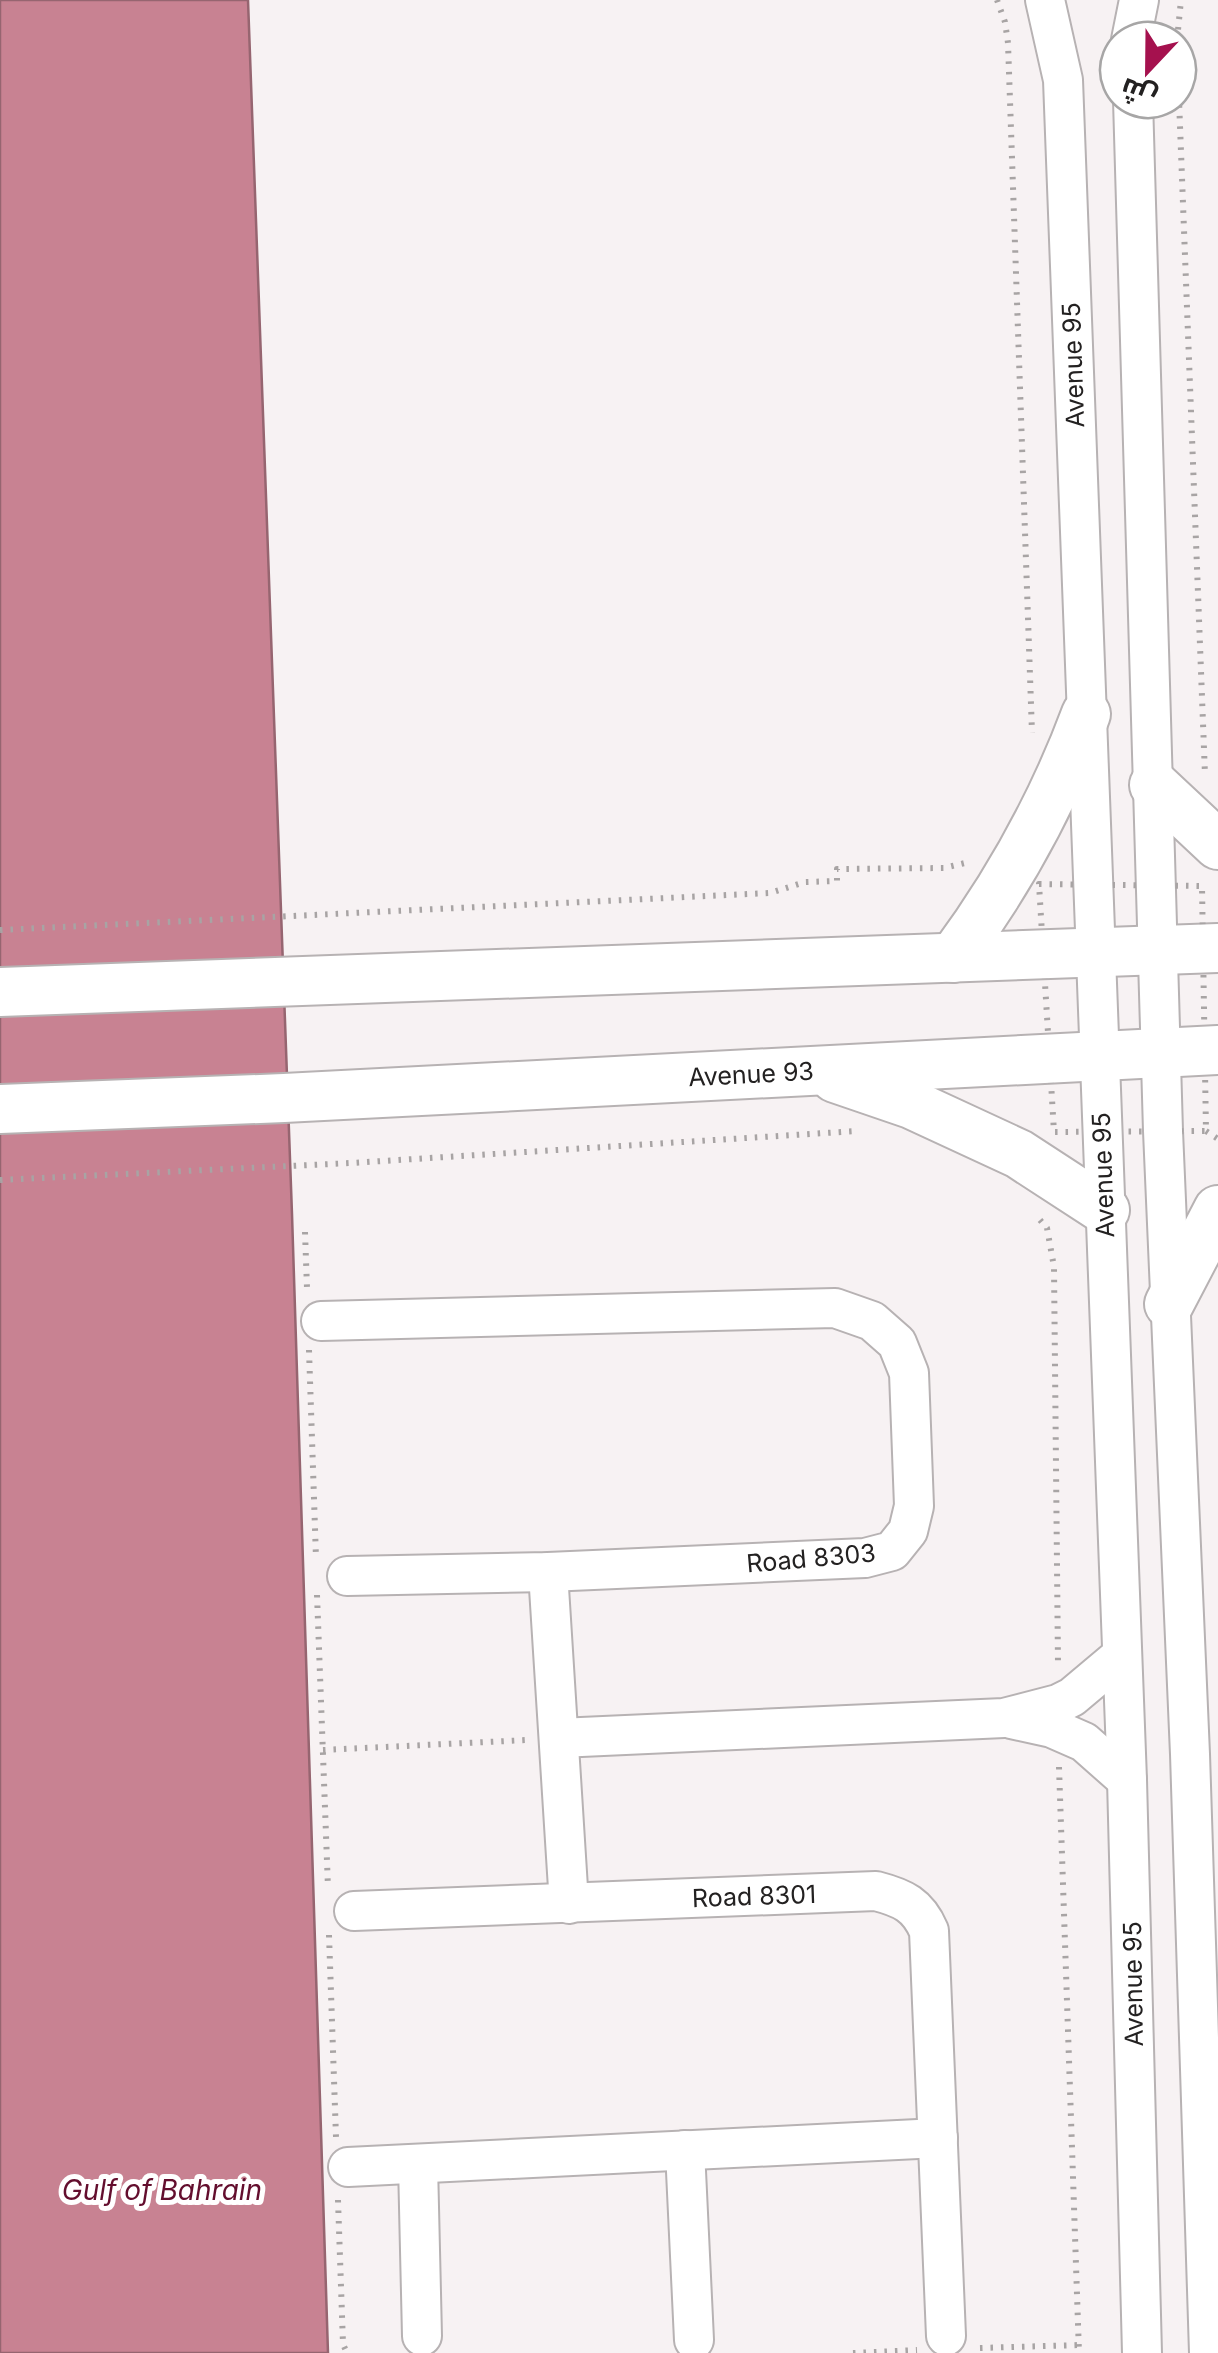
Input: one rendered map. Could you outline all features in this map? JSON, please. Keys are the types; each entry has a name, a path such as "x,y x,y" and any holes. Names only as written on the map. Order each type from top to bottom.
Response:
{"street":[{"name":"Avenue 95","path":"1045,0 1063,80 1128,1780 1142,2352"},
{"path":"1134,120 1160,1052 1190,1754 1208,2353"},
{"path":"953,958 1052,799 1086,714"},
{"path":"1154,786 1218,845"},
{"path":"0,992 1218,948"},
{"name":"Avenue 93","path":"0,1109 1218,1050"},
{"path":"813,1071 911,1104 1019,1154 1105,1210"},
{"path":"1170,1304 1218,1210"},
{"name":"Road 8303","path":"312,1321 835,1308 872,1321 898,1343 910,1374 914,1506 908,1531 892,1550 864,1558 347,1576"},
{"path":"548,1572 569,1904"},
{"path":"1184,1636 1218,1664"},
{"path":"1059,1717 1072,1698 1122,1655"},
{"path":"559,1738 1059,1717 1128,1780"},
{"path":"1190,1754 1218,1726"},
{"name":"Road 8301","path":"337,1912 876,1891 900,1897 920,1911 929,1931 946,2336"},
{"path":"340,2167 938,2138"},
{"path":"685,2150 694,2340"},
{"path":"418,2164 422,2336"}],"path":[{"path":"996,0 1008,43 1032,745"},
{"path":"1180,120 1206,780"},
{"path":"0,930 770,893 805,882 838,881 837,869 1010,869"},
{"path":"0,1180 863,1131"},
{"path":"1206,1131 1218,1139"},
{"path":"1036,1215 1047,1228 1054,1267 1059,1717 1079,2353"},
{"path":"305,1232 312,1321 323,1750 337,1912 346,2353"},
{"path":"323,1750 559,1738"}],"water":[{"name":"Gulf of Bahrain","path":"0,0 248,0 328,2353 0,2353"}]}
